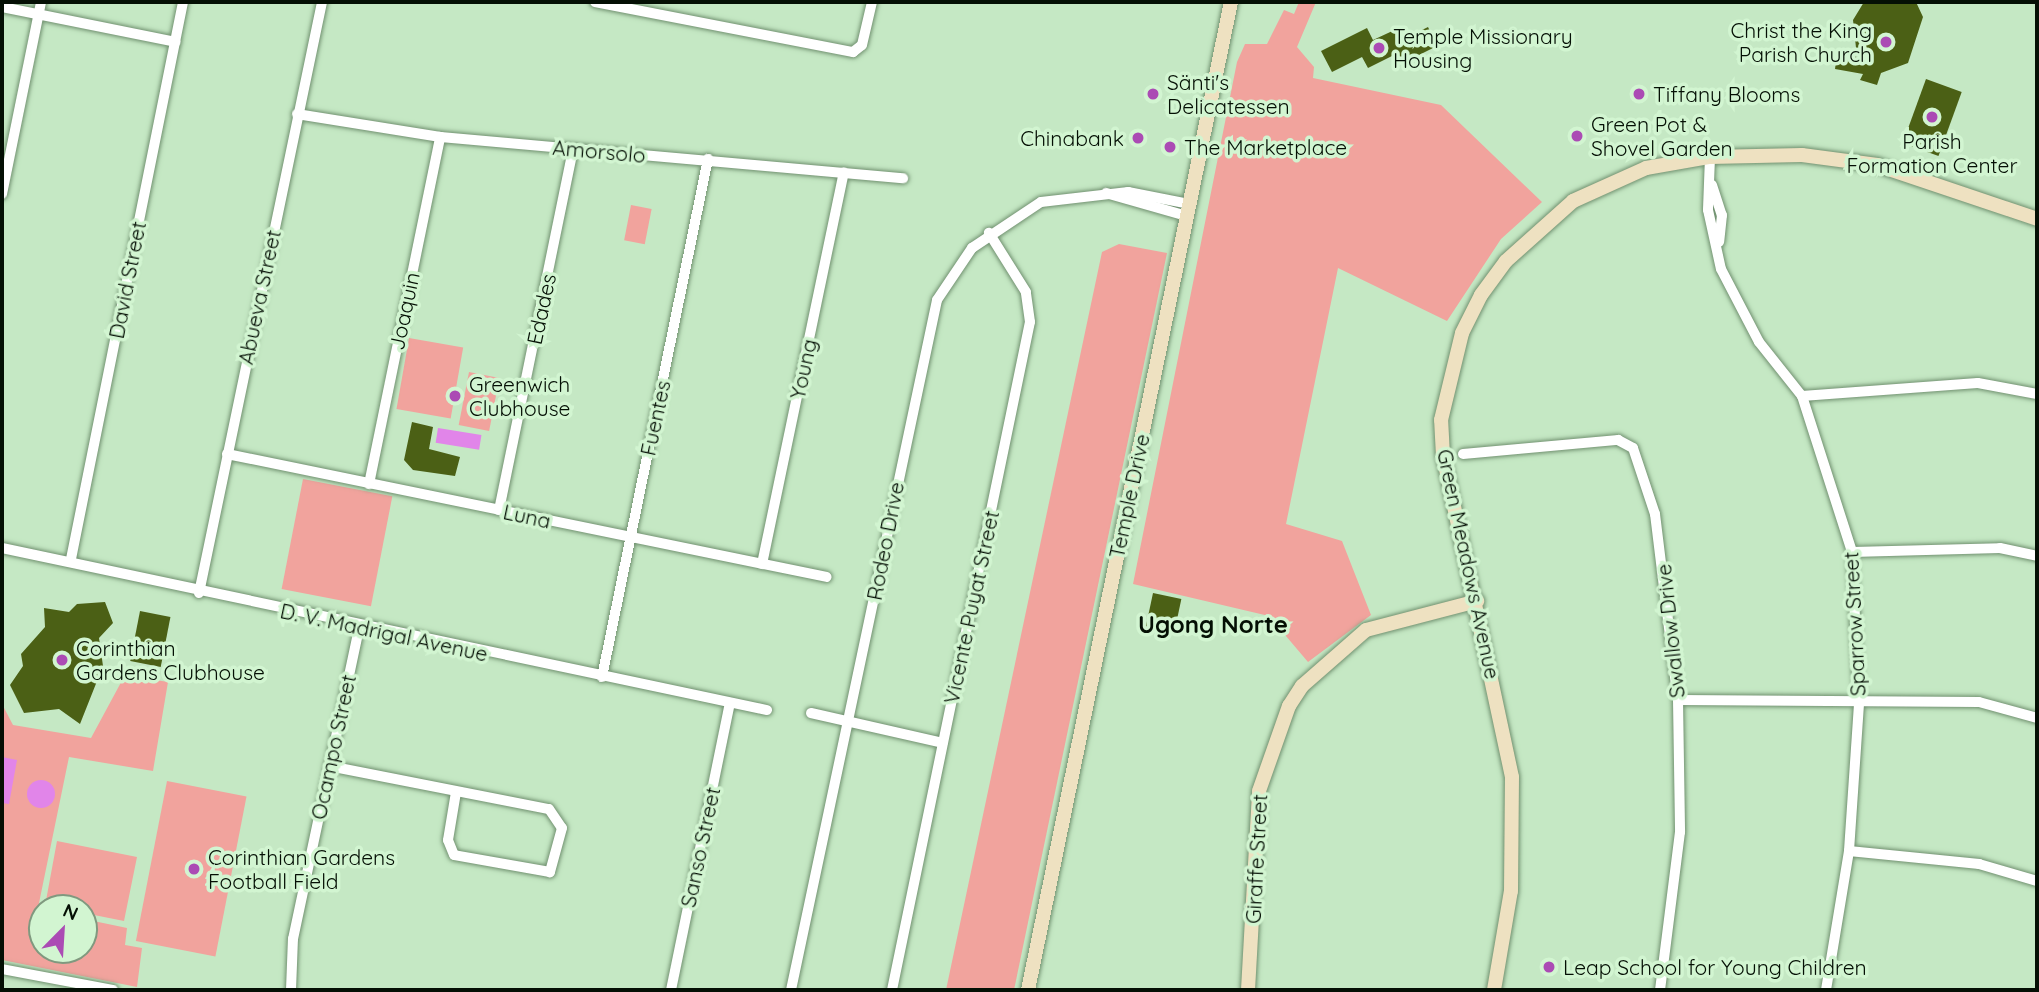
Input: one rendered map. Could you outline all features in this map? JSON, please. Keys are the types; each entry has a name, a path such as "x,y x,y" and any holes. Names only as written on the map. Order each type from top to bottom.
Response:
{"street":[{"path":"2,194 6,153 41,2"},
{"name":"David Street","path":"71,559 183,2"},
{"name":"Abueva Street","path":"200,593 322,2"},
{"path":"595,2 853,52 861,48 872,2"},
{"name":"Temple Drive","path":"1028,990 1231,2"},
{"path":"2,7 174,42"},
{"name":"Amorsolo","path":"297,114 440,137 903,178"},
{"name":"Joaquin","path":"369,484 440,137"},
{"name":"Edades","path":"499,510 573,149"},
{"name":"Green Meadows Avenue","path":"1494,990 1511,891 1513,776 1477,601 1443,456 1441,420 1448,377 1481,295 1506,261 1573,201 1646,168 1710,157 1802,155 1877,165 2037,219"},
{"name":"Sparrow Street","path":"1710,157 1710,182 1723,215 1718,245 1732,296 1802,396 1852,552 1858,704 1849,851 1826,990"},
{"name":"Fuentes","path":"602,677 708,159"},
{"name":"Young","path":"762,564 844,173"},
{"name":"Rodeo Drive","path":"791,990 930,318 946,283 989,233 1041,202 1105,193 1138,194 1188,210"},
{"name":"Rodeo Drive","path":"1105,193 1136,205 1188,210"},
{"path":"1136,205 1138,194"},
{"name":"Vicente Puyat Street","path":"892,990 1030,322 1026,292 989,233"},
{"path":"1802,396 1978,383 2037,394"},
{"name":"Swallow Drive","path":"1463,454 1628,443 1655,514 1678,700 1680,832 1660,990"},
{"name":"Luna","path":"227,454 631,539 827,577"},
{"path":"1852,552 1978,547 2037,556"},
{"name":"D. V. Madrigal Avenue","path":"2,548 71,559 200,593 359,628 767,710"},
{"name":"Giraffe Street","path":"1248,990 1259,791 1289,706 1302,686 1366,630 1477,601"},
{"name":"Ocampo Street","path":"291,990 293,939 359,628"},
{"path":"1678,700 1858,704 1979,702 2037,718"},
{"name":"Sanso Street","path":"671,990 730,703"},
{"path":"811,713 943,743"},
{"path":"329,766 456,792 555,813 562,828 550,872 454,855 448,840 456,792"},
{"path":"1849,851 1979,864 2037,881"},
{"path":"2,969 113,990"}],"shaded area":[{"path":"1299,2 1316,2 1297,47 1314,67 1313,78 1441,105 1542,202 1501,239 1447,321 1338,268 1286,524 1342,541 1371,615 1308,662 1269,616 1133,584 1237,62 1245,44 1267,44 1284,10 1294,14"},
{"path":"631,205 652,209 645,244 624,240"},
{"path":"1119,244 1167,253 1014,990 946,990 1102,252"},
{"path":"409,338 463,348 451,418 396,409"},
{"path":"469,372 499,378 489,431 459,425"},
{"path":"438,428 481,435 479,450 436,443"},
{"path":"303,479 392,496 371,606 282,589"},
{"path":"125,675 168,682 153,771 69,757 41,894 28,894 28,964 98,964 98,922 127,928 125,945 142,948 137,987 2,960 2,704 13,725 91,738"},
{"path":"2,757 17,760 9,804 2,803"},
{"path":"41,780 51,784 55,794 51,804 41,808 31,804 27,794 31,784"},
{"name":"Corinthian Gardens Football Field","path":"167,781 247,796 215,956 136,941"},
{"path":"57,841 137,857 124,921 98,916 98,894 47,894"}],"building":[{"name":"Christ the King Parish Church","path":"1864,2 1916,2 1923,17 1908,63 1881,73 1877,85 1860,80 1863,74 1835,69 1837,54 1857,57 1853,20"},
{"name":"Temple Missionary Housing","path":"1401,27 1406,38 1428,27 1437,46 1403,63 1398,53 1368,68 1362,57 1332,72 1321,51 1367,28 1373,40"},
{"name":"Parish Formation Center","path":"1926,79 1962,92 1938,156 1903,143"},
{"name":"Greenwich Clubhouse","path":"412,422 433,427 429,449 460,457 455,476 413,470 404,460"},
{"path":"1153,593 1181,599 1174,632 1146,626"},
{"name":"Corinthian Gardens Clubhouse","path":"105,602 113,623 99,638 103,666 80,724 59,709 24,713 10,685 23,666 21,654 45,627 44,608 69,612 77,604"},
{"path":"140,611 170,617 161,667 130,661"}],"place":[{"name":"Christ the King Parish Church","path":"1886,42"},
{"name":"Temple Missionary Housing","path":"1379,48"},
{"name":"Sänti's Delicatessen","path":"1153,94"},
{"name":"Tiffany Blooms","path":"1639,94"},
{"name":"Parish Formation Center","path":"1932,117"},
{"name":"Green Pot & Shovel Garden","path":"1577,136"},
{"name":"Chinabank","path":"1138,138"},
{"name":"The Marketplace","path":"1170,147"},
{"name":"Greenwich Clubhouse","path":"455,396"},
{"name":"Corinthian Gardens Clubhouse","path":"62,660"},
{"name":"Corinthian Gardens Football Field","path":"194,869"},
{"name":"Leap School for Young Children","path":"1549,967"}],"district":[{"name":"Ugong Norte","path":"1213,625"}]}
